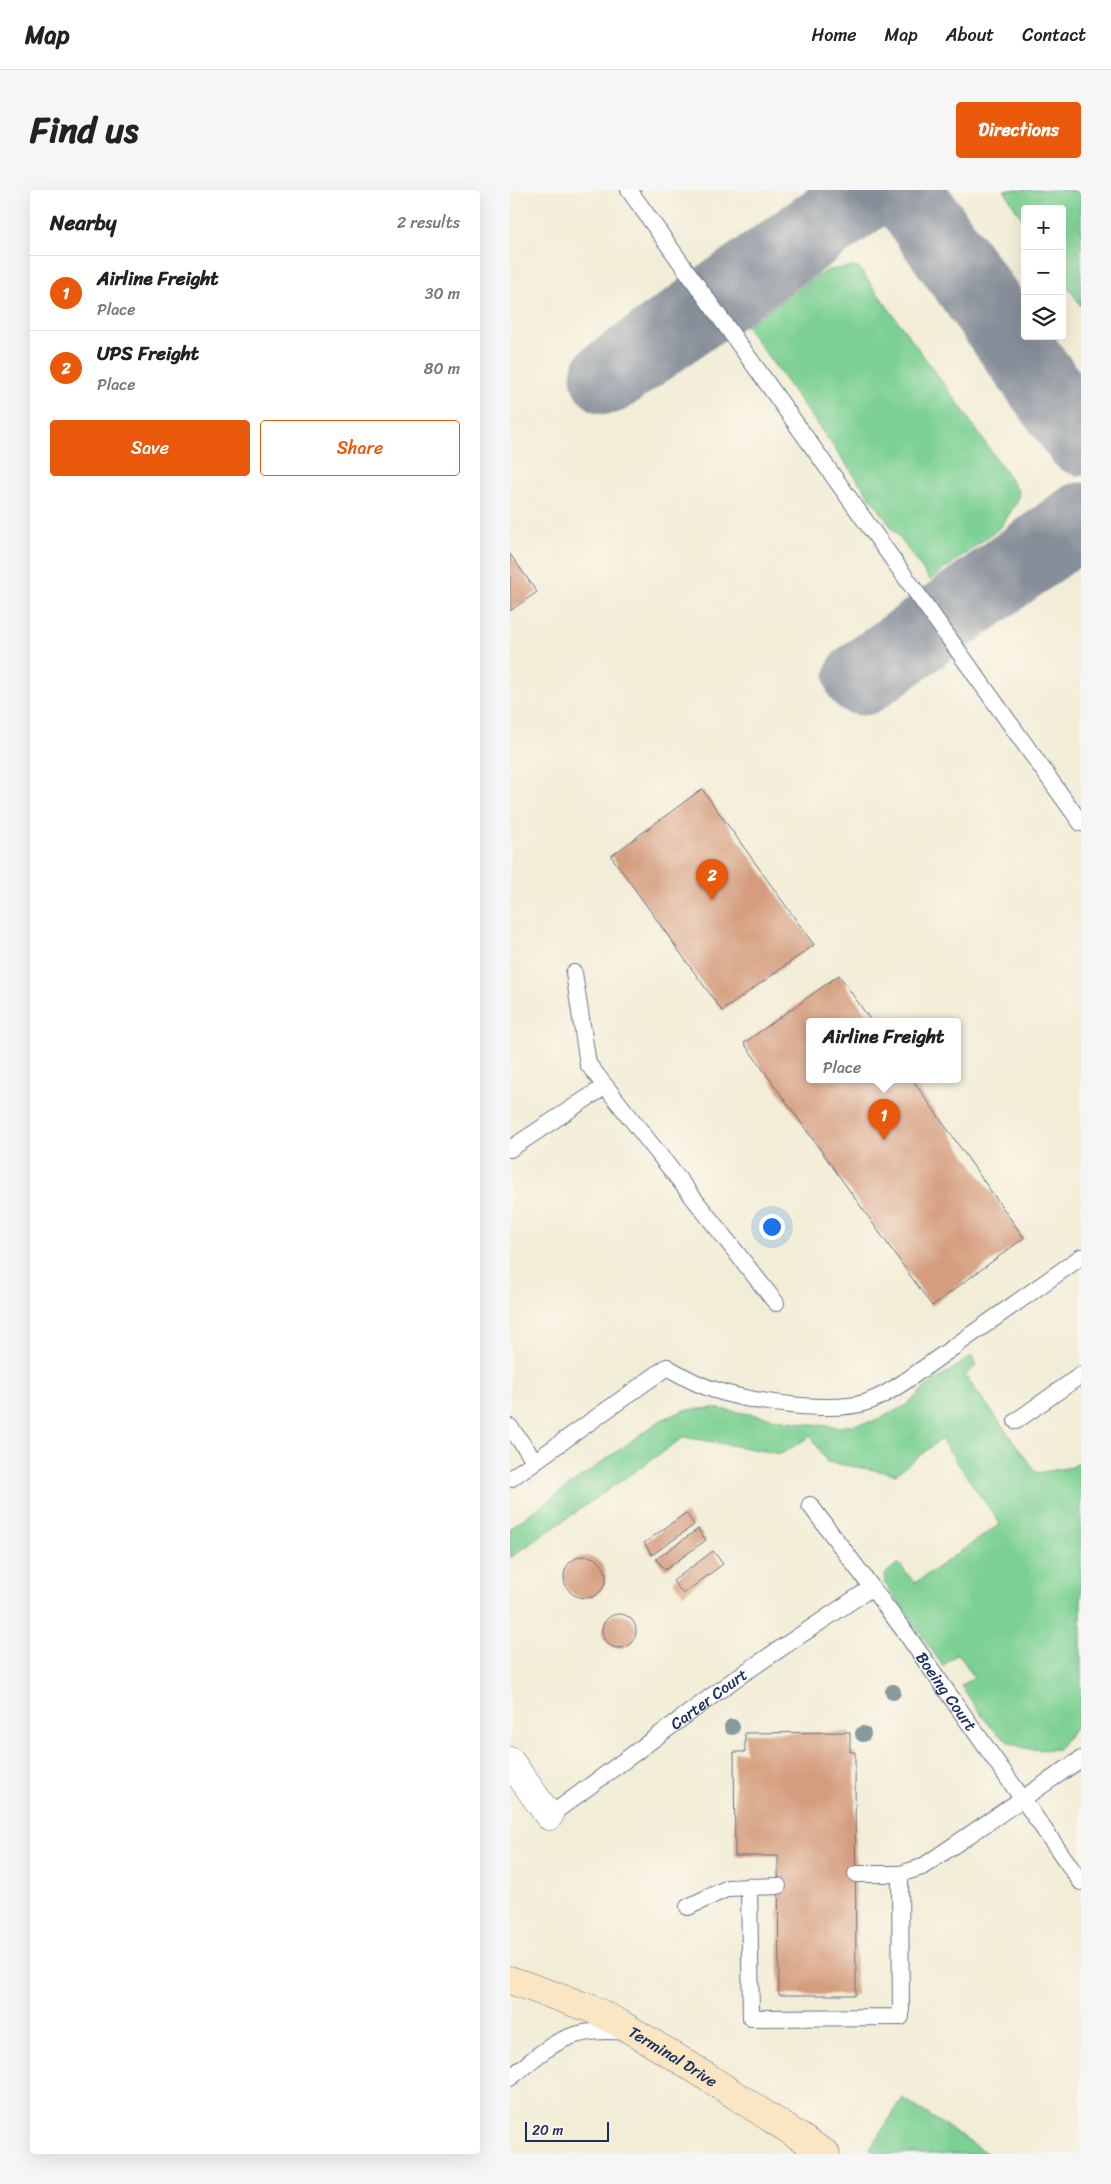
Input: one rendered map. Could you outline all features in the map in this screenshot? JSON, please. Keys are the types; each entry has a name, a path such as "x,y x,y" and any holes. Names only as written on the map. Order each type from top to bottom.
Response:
{"main road":[{"name":"Terminal Drive","path":"510,1980 592,2009 638,2034 826,2154"}],"street":[{"path":"510,1760 550,1816"}],"lane":[{"path":"629,190 1081,824"},
{"path":"574,973 588,1064 604,1087 776,1303"},
{"path":"510,1149 604,1087"},
{"path":"510,1479 667,1367 694,1382 735,1396 815,1407 849,1406 866,1403 884,1395 907,1380 1081,1257"},
{"path":"1016,1421 1081,1374"},
{"path":"510,1427 536,1461"},
{"name":"Boeing Court","path":"810,1505 933,1672 1081,1882"},
{"name":"Carter Court","path":"550,1816 735,1679 871,1588"},
{"path":"856,1874 900,1874 916,1870 1081,1759"},
{"path":"749,1886 751,2018 901,2017 900,1874"},
{"path":"688,1907 722,1889 749,1886 778,1886"},
{"path":"510,2078 562,2038 576,2034 609,2030 638,2034"}],"green space":[{"path":"1004,190 1081,190 1081,306 1066,284 1066,205 1021,205 1021,218"},
{"path":"859,268 960,406 1019,492 1017,502 1001,527 930,580 746,326 817,276 828,270"},
{"path":"972,1356 977,1365 965,1375 1037,1473 1072,1467 1081,1461 1081,1721 1058,1749 1039,1750 1023,1747 1010,1743 999,1735 990,1726 961,1686 974,1677 958,1653 943,1666 884,1582 886,1573 898,1563 915,1583 1000,1524 941,1439 896,1474 827,1462 811,1436 781,1454 684,1437 510,1558 510,1528 661,1420 685,1410 714,1408 807,1424 840,1427 874,1421 905,1406 927,1386"},
{"path":"903,2098 988,2154 878,2154 870,2149"}],"building":[{"path":"510,554 537,592 510,611"},
{"path":"702,789 814,945 722,1011 611,856"},
{"path":"839,975 869,1018 806,1018 806,1083 915,1083 1024,1238 932,1306 744,1043"},
{"path":"686,1513 694,1525 652,1555 644,1543"},
{"path":"698,1529 706,1540 665,1570 656,1559"},
{"path":"713,1551 723,1564 683,1594 673,1581"},
{"path":"589,1556 597,1559 603,1565 606,1577 603,1589 597,1595 581,1598 573,1595 567,1589 564,1573 567,1565 573,1559"},
{"path":"619,1614 626,1615 631,1619 635,1624 635,1638 631,1643 626,1647 619,1648 612,1647 607,1643 603,1638 602,1631 603,1624 607,1619 612,1615"},
{"path":"850,1732 850,1752 855,1752 856,1995 779,1995 778,1856 735,1856 734,1752 745,1752 745,1733"}],"taxiway":[{"path":"608,377 871,190"},
{"path":"904,190 1081,438"},
{"path":"862,678 1081,520"}],"place":[{"name":"UPS Freight","path":"712,900"},
{"name":"Airline Freight","path":"884,1140"}]}
